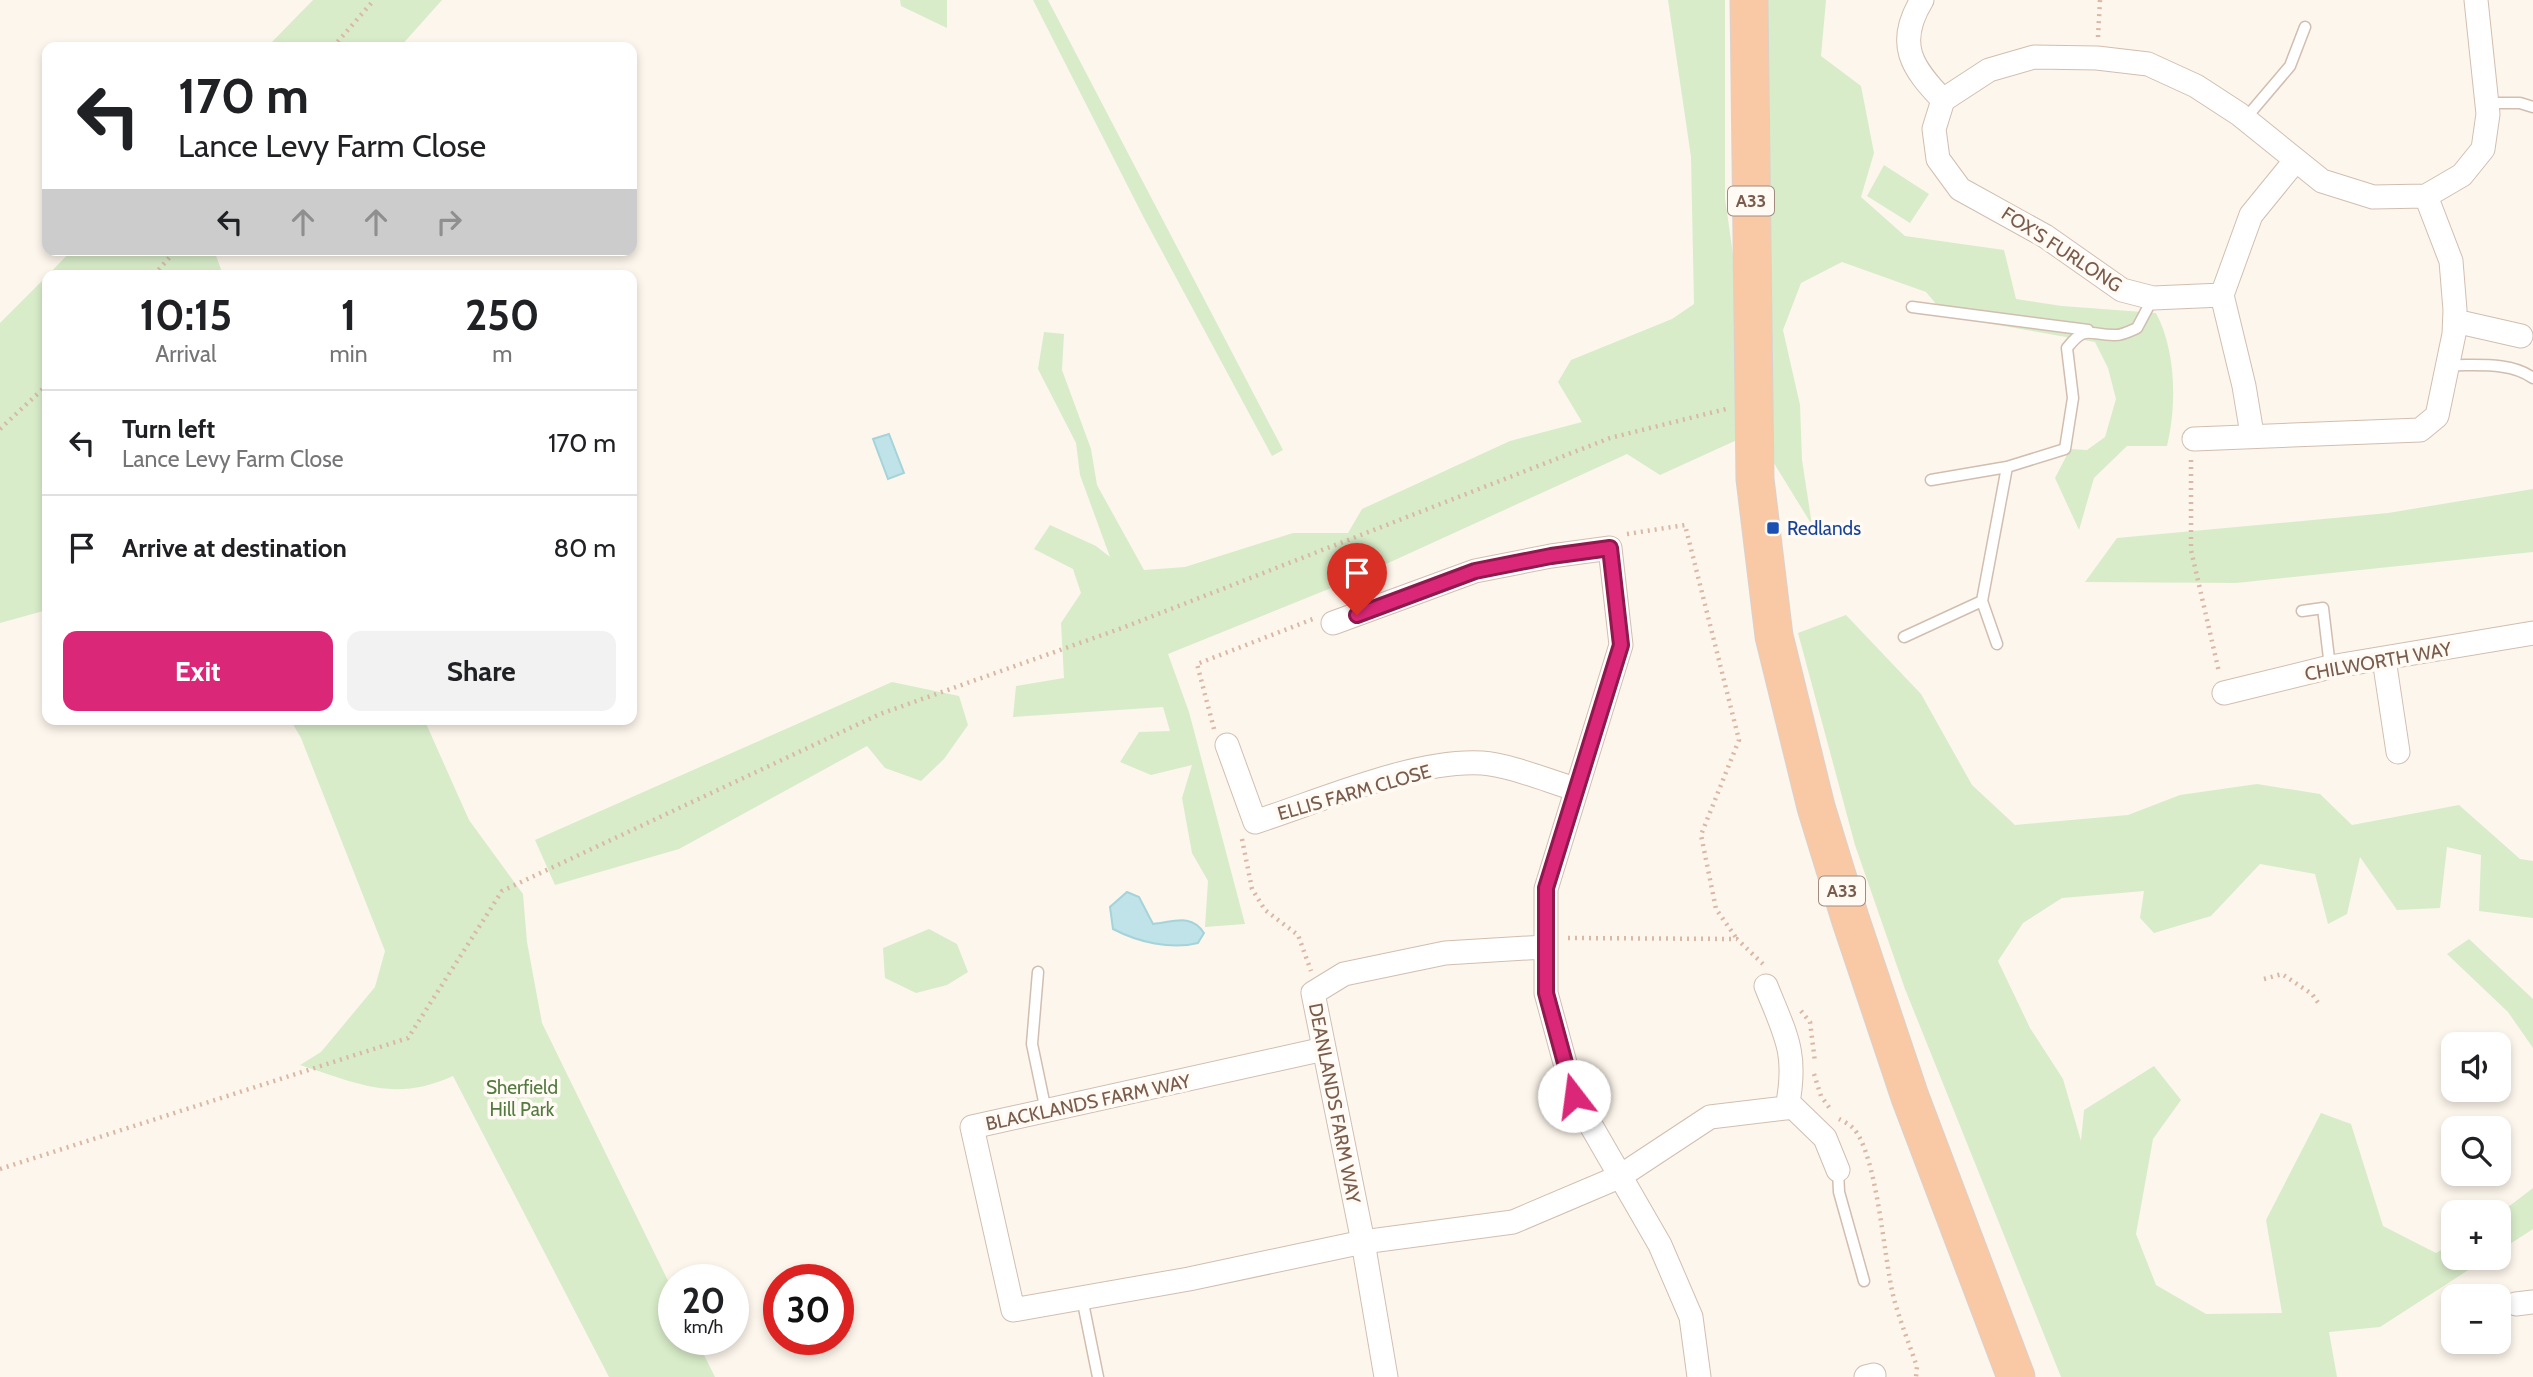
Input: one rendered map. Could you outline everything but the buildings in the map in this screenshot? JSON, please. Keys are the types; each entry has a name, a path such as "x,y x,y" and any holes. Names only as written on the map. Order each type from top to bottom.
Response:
{"highway":[{"name":"A33","path":"1749,0 1756,491 1774,636 1801,755 1850,918 1901,1071 2016,1377"}],"street":[{"path":"1922,0 1914,14 1909,39 1910,58 1918,74 1943,100 1989,70 2034,57 2097,58 2148,64 2196,86 2245,119 2322,181 2372,197 2426,196 2462,176 2483,149 2488,103 2476,0"},
{"name":"FOX'S FURLONG","path":"1943,100 1934,129 1938,159 1960,188 2045,236 2122,290 2153,298 2222,295"},
{"path":"2252,434 2244,386 2222,295 2251,215 2295,161"},
{"path":"2194,439 2252,434 2420,430 2437,416 2455,321 2451,261 2426,196"},
{"path":"2455,321 2521,336"},
{"path":"1329,619 1475,571 1616,541 1621,645 1546,888 1546,993 1574,1096 1660,1245 1690,1317 1699,1377"},
{"name":"CHILWORTH WAY","path":"2224,693 2330,667 2533,633"},
{"path":"2384,659 2398,751"},
{"path":"1220,738 1248,830"},
{"name":"ELLIS FARM CLOSE","path":"1248,830 1398,775 1441,766 1484,763 1575,789"},
{"name":"DEANLANDS FARM WAY","path":"1363,1242 1313,993 1344,974 1433,956 1544,947"},
{"path":"1766,986 1789,1044 1793,1075 1787,1108 1793,1107 1825,1138 1838,1170"},
{"name":"BLACKLANDS FARM WAY","path":"1324,1049 972,1127 1013,1310 1189,1279 1363,1242 1513,1222 1619,1177 1710,1117 1787,1108"},
{"path":"1363,1242 1386,1377"}],"lane":[{"path":"2245,119 2290,66 2305,27"},
{"path":"2488,103 2520,103 2533,107"},
{"path":"1912,307 2091,330 2116,336 2137,328 2153,298"},
{"path":"1931,480 2007,467 2065,449 2073,398 2067,348 2077,335 2091,330"},
{"path":"2448,365 2496,366 2519,370 2533,378"},
{"path":"1997,644 1982,601 2007,467"},
{"path":"1904,637 1982,601"},
{"path":"2302,611 2323,608 2330,667"},
{"path":"1038,972 1032,1044 1046,1111"},
{"path":"1838,1170 1839,1192 1864,1281"},
{"path":"1082,1298 1098,1377"}],"path":[{"path":"337,42 374,0"},
{"path":"2097,58 2100,0"},
{"path":"158,270 171,256"},
{"path":"0,429 42,390"},
{"path":"0,1170 408,1038 502,891 880,714 1122,628 1610,438 1753,401"},
{"path":"2194,439 2189,471 2191,550 2224,693"},
{"path":"1616,541 1685,525 1739,740 1701,835 1716,909 1737,939"},
{"path":"1220,738 1197,664 1329,619"},
{"path":"1248,830 1252,889 1265,910 1298,935 1306,950 1313,993"},
{"path":"2263,979 2282,974 2312,994 2319,1004"}],"green space":[{"path":"313,0 442,0 404,42 272,42"},
{"path":"900,0 947,0 947,28 901,6"},
{"path":"1033,0 1048,0 1283,450 1272,456 1144,218"},
{"path":"1668,0 1725,0 1725,198 1741,311 1737,440 1660,475 1627,454 1351,580 1168,654 1189,712 1245,924 1205,927 1208,881 1192,853 1182,798 1192,765 1151,775 1120,762 1139,732 1170,731 1163,707 1013,717 1016,686 1064,678 1061,623 1081,593 1073,569 1034,549 1050,525 1096,546 1110,557 1080,475 1076,443 1038,369 1044,332 1064,334 1062,370 1091,449 1097,485 1144,570 1185,567 1293,533 1348,533 1362,509 1510,441 1582,422 1558,382 1571,360 1672,319 1694,304 1691,157"},
{"path":"1762,0 1826,0 1821,56 1861,86 1874,153 1861,197 1905,236 2004,250 2016,299 2062,306 2156,313 2168,344 2173,378 2167,446 2127,446 2094,478 2079,530 2055,478 2070,449 2087,450 2105,437 2116,399 2108,368 2095,342 1946,316 1926,292 1842,262 1801,283 1783,330 1800,405 1802,460 1812,525 1764,447"},
{"path":"1884,165 1929,194 1910,223 1867,196"},
{"path":"66,256 216,256 221,270 53,270"},
{"path":"42,281 42,611 0,623 0,323"},
{"path":"2533,489 2533,552 2236,583 2085,582 2117,538 2388,513"},
{"path":"1846,615 1921,694 1972,785 2015,825 2128,815 2180,795 2257,784 2320,794 2352,825 2459,805 2520,859 2533,861 2533,918 2479,911 2481,855 2447,847 2440,908 2397,910 2360,857 2347,914 2328,924 2315,874 2260,864 2211,916 2154,933 2140,918 2144,891 2062,898 2023,923 1998,961 2030,1028 2063,1079 2081,1141 2084,1110 2154,1066 2181,1100 2153,1139 2136,1234 2156,1285 2206,1314 2282,1313 2266,1220 2321,1113 2351,1124 2383,1226 2436,1253 2441,1250 2441,1270 2468,1270 2447,1284 2441,1284 2441,1288 2380,1327 2329,1332 2337,1377 2061,1377 1905,989 1855,845 1798,633"},
{"path":"892,682 959,696 968,725 944,759 921,781 885,768 867,746 679,849 555,885 535,840"},
{"name":"Sherfield Hill Park","path":"293,725 427,725 469,820 523,894 527,942 542,1023 660,1264 658,1355 704,1355 715,1377 609,1377 453,1076 432,1084 394,1089 358,1084 300,1065 321,1052 375,987 385,951"},
{"path":"929,929 957,944 968,972 947,985 916,993 885,978 883,948"},
{"path":"2469,939 2533,999 2533,1048 2508,1012 2447,954"},
{"path":"2533,1188 2533,1229 2511,1243 2511,1205"}],"water":[{"path":"889,434 904,473 888,479 873,439"},
{"path":"1127,892 1139,897 1153,924 1182,920 1194,923 1204,933 1198,943 1177,946 1155,944 1113,929 1110,907"}],"place":[{"name":"Redlands","path":"1773,528"}],"route":[{"path":"1357,615 1475,571 1610,548 1621,645 1546,888 1546,993 1574,1096"}]}
